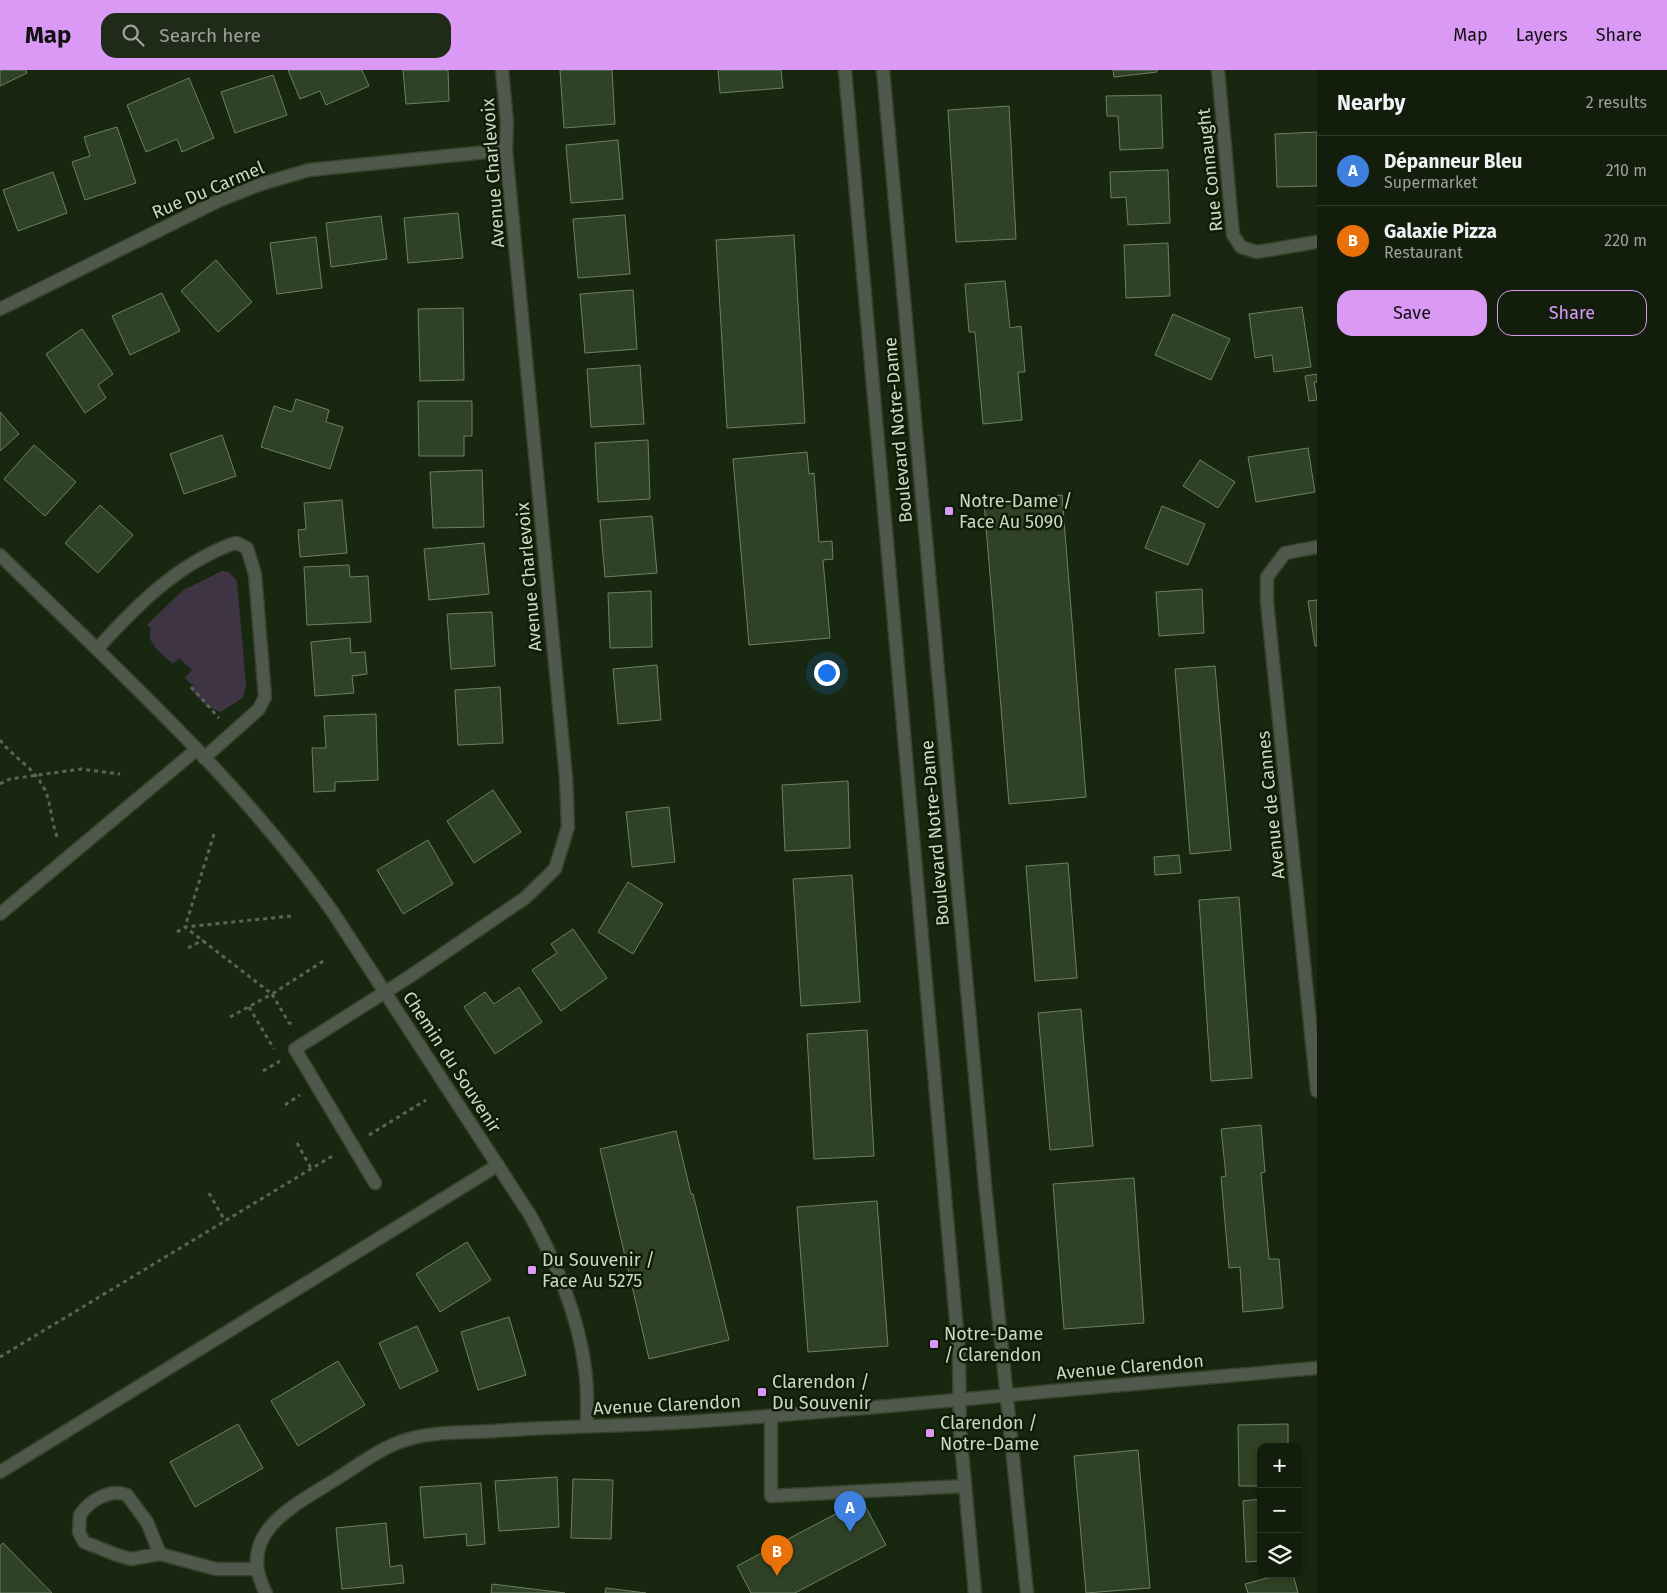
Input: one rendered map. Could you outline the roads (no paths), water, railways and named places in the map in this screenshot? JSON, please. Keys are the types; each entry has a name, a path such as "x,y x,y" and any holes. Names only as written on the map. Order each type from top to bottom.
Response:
{"street":[{"name":"Avenue Charlevoix","path":"375,1183 295,1049 385,992 525,898 555,869 568,827 566,778 506,150 507,122 502,70"},
{"name":"Boulevard Notre-Dame","path":"845,70 958,1335 965,1486 975,1593"},
{"name":"Boulevard Notre-Dame","path":"883,70 983,1165 1027,1593"},
{"name":"Rue Connaught","path":"1218,70 1233,235 1241,247 1257,252 1317,242"},
{"name":"Rue Du Carmel","path":"0,309 218,201 261,184 309,170 506,150"},
{"path":"0,914 200,754 259,710 265,697 255,574 247,548 238,543 232,544 175,573 122,622 97,649"},
{"name":"Avenue de Cannes","path":"1317,547 1286,553 1267,577 1267,602 1317,1091"},
{"name":"Chemin du Souvenir","path":"0,556 97,649 248,804 308,878 385,992 535,1223 564,1288 585,1368 587,1426"},
{"path":"0,1472 498,1165"},
{"name":"Avenue Clarendon","path":"266,1593 258,1569 261,1540 271,1524 279,1516 398,1443 428,1436 587,1426 644,1425 772,1416 960,1401 1317,1368"},
{"path":"772,1416 771,1496 965,1486"},
{"path":"160,1554 147,1522 127,1495 112,1493 93,1502 80,1515 78,1532 89,1545 131,1560 160,1554 216,1569 258,1569"}],"place":[{"name":"Notre-Dame / Face Au 5090","path":"949,511"},
{"name":"Du Souvenir / Face Au 5275","path":"532,1270"},
{"name":"Notre-Dame / Clarendon","path":"934,1344"},
{"name":"Clarendon / Du Souvenir","path":"762,1392"},
{"name":"Clarendon / Notre-Dame","path":"930,1433"},
{"name":"Dépanneur Bleu","path":"850,1532"},
{"name":"Galaxie Pizza","path":"777,1576"}]}
